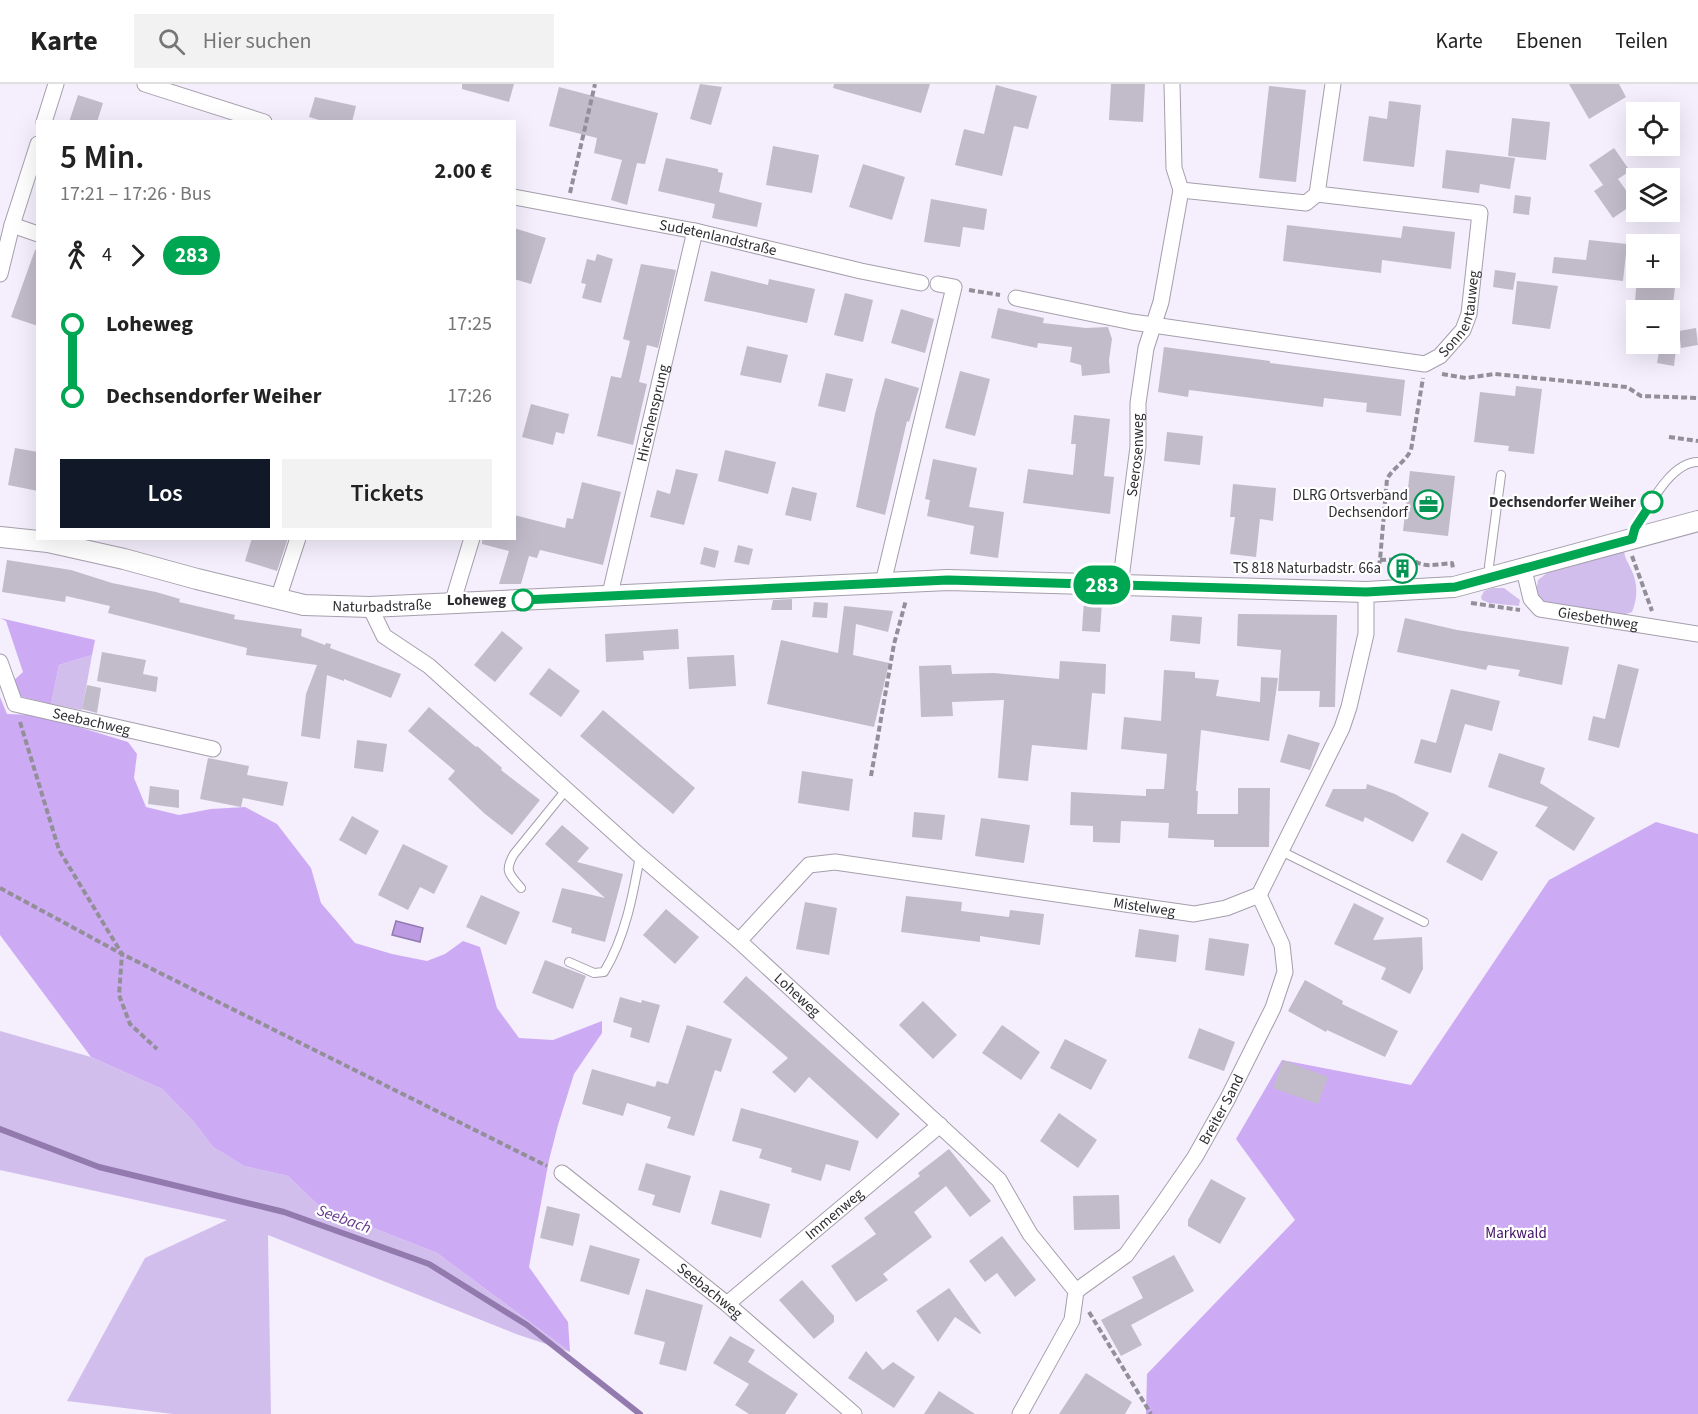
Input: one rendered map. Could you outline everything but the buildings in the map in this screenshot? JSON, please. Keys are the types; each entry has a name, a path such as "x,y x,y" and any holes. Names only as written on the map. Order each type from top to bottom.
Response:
{"street":[{"path":"45,120 56,84"},
{"path":"145,84 258,120"},
{"name":"Seerosenweg","path":"1120,586 1138,447 1138,403 1146,348 1161,302 1180,190 1174,168 1172,84"},
{"path":"1317,195 1333,84"},
{"path":"0,274 12,225 36,150"},
{"name":"Sonnentauweg","path":"1153,324 1425,364 1440,356 1463,330 1469,314 1480,213 1317,195 1306,203 1180,190"},
{"name":"Sudetenlandstraße","path":"516,197 695,231 921,283"},
{"path":"12,225 36,233"},
{"name":"Hirschensprung","path":"610,594 695,231"},
{"path":"883,583 954,287 938,285"},
{"path":"1016,298 1132,322 1153,324"},
{"name":"Naturbadstraße","path":"0,537 48,542 124,559 304,605 370,607 948,580 1366,592 1455,587 1698,521"},
{"path":"278,599 297,540"},
{"path":"452,604 471,540"},
{"path":"1524,570 1535,603"},
{"path":"1259,895 1342,728 1366,634 1366,592"},
{"name":"Giesbethweg","path":"1535,603 1540,609 1698,634"},
{"name":"Loheweg","path":"370,607 384,636 429,666 640,856 739,941 999,1180 1030,1234 1076,1291"},
{"path":"0,662 15,704"},
{"name":"Seebachweg","path":"15,704 213,749"},
{"name":"Mistelweg","path":"739,941 809,865 835,862 1194,914 1226,908 1259,895"},
{"name":"Breiter Sand","path":"1076,1291 1126,1255 1162,1205 1195,1156 1227,1100 1273,1008 1285,972 1282,945 1259,895"},
{"name":"Immenweg","path":"727,1304 940,1125"},
{"name":"Seebachweg","path":"562,1173 727,1304 854,1414"},
{"path":"1020,1414 1072,1320 1076,1291"}],"lane":[{"path":"1632,539 1635,528 1676,470 1688,463 1698,462"},
{"path":"1491,579 1489,566 1501,475"},
{"path":"521,888 509,875 508,865 514,854 566,790"},
{"path":"1281,851 1424,922"},
{"path":"569,963 594,973 604,972 614,957 635,885 640,856"}],"path":[{"path":"567,208 595,84"},
{"path":"954,287 1016,298"},
{"path":"1366,592 1366,580 1377,569 1380,560 1387,479 1391,471 1408,457 1411,450 1425,364 1443,374 1466,378 1495,374 1627,387 1641,396 1698,398"},
{"path":"1669,437 1698,441"},
{"path":"1632,539 1631,554 1650,607 1660,627"},
{"path":"1380,560 1412,559 1418,564 1428,565 1452,563 1455,587"},
{"path":"871,776 894,644 904,615 910,582"},
{"path":"1470,603 1521,610 1535,603"},
{"path":"15,704 59,850 122,954 119,995 130,1024 156,1049"},
{"path":"0,888 122,954 562,1173"},
{"path":"1076,1291 1151,1414"}],"shaded area":[{"path":"1624,551 1636,585 1632,612 1623,615 1549,604 1542,601 1536,594 1538,580 1547,573"},
{"path":"1504,588 1520,600 1519,606 1489,603 1482,600 1484,591"},
{"path":"92,655 82,710 51,704 59,665"},
{"path":"396,921 423,928 420,942 392,935"},
{"path":"0,1031 91,1057 162,1089 193,1121 213,1147 244,1166 288,1176 320,1207 437,1253 570,1352 516,1334 268,1235 271,1414 173,1414 67,1401 145,1258 227,1220 0,1170"}],"green space":[{"path":"0,618 95,640 92,655 59,665 51,704 19,696 13,681 23,672 6,621"},
{"path":"0,697 7,714 34,715 128,742 137,754 134,778 146,807 179,815 211,809 245,807 277,824 311,868 321,903 355,943 427,961 445,954 463,941 480,947 497,1008 519,1038 553,1040 602,1021 602,1033 574,1074 558,1125 549,1160 529,1267 568,1322 570,1352 437,1253 320,1207 288,1176 244,1166 213,1147 193,1121 162,1089 91,1057 0,935"},
{"name":"Markwald","path":"1656,822 1698,834 1698,1414 1146,1414 1147,1374 1295,1220 1236,1139 1282,1060 1411,1085 1549,880"}],"waterway":[{"name":"Seebach","path":"0,1129 99,1167 284,1212 429,1264 527,1325 640,1414"}],"bus line":[{"name":"283","path":"523,600 610,594 948,580 1366,592 1425,590 1455,587 1491,579 1632,539 1635,528 1652,502"}],"place":[{"name":"Dechsendorfer Weiher","path":"1652,502"},
{"name":"DLRG Ortsverband Dechsendorf","path":"1429,504"},
{"name":"TS 818 Naturbadstr. 66a","path":"1402,568"},
{"name":"Loheweg","path":"523,600"}]}
